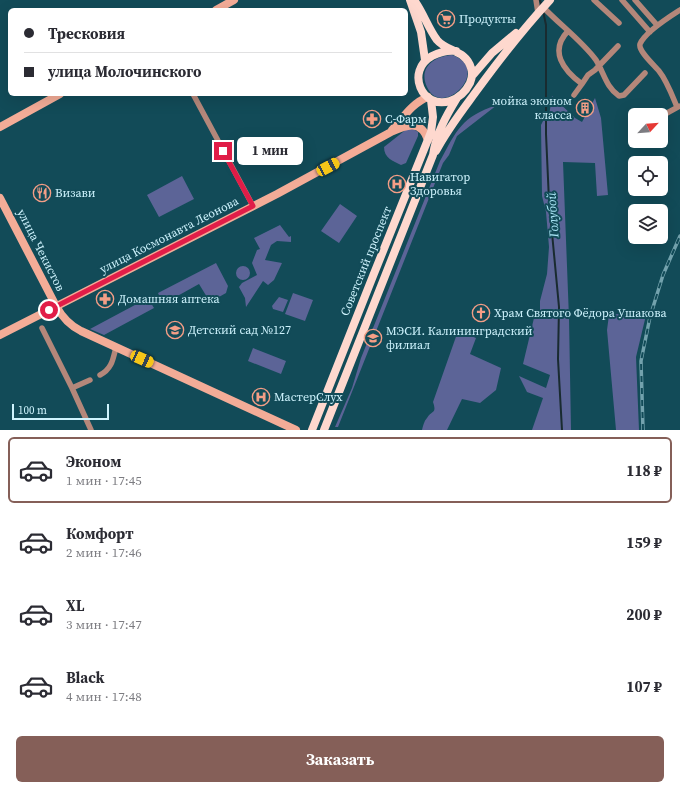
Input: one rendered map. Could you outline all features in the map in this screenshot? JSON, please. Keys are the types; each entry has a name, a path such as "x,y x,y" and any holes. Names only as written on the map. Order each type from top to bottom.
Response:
{"main road":[{"path":"220,8 234,0"},
{"path":"410,0 421,32 425,60"},
{"path":"414,0 422,11 438,40 466,57 473,75 470,83 457,98 440,103 430,99 422,90 419,80 419,71 425,60 442,52 456,52"},
{"name":"Советский проспект","path":"473,75 492,54 526,25 543,7"},
{"name":"Советский проспект","path":"324,430 433,155 453,122 526,25"},
{"path":"0,126 56,96"},
{"name":"Советский проспект","path":"433,155 435,141 457,98"},
{"name":"Советский проспект","path":"312,430 428,140 433,122 430,99"},
{"name":"улица Космонавта Леонова","path":"391,132 420,100 430,99"},
{"name":"улица Космонавта Леонова","path":"0,335 253,206 391,132 408,125 420,127 428,140"},
{"name":"улица Чекистов","path":"0,198 61,316 72,326 296,430"}],"street":[{"path":"536,0 584,47 599,66 609,87 619,96 624,95 644,73"},
{"path":"594,0 619,23"},
{"path":"622,0 650,32"},
{"path":"635,0 657,25"},
{"path":"668,112 679,106 660,72 640,48 640,44 657,25 680,10"},
{"path":"568,31 559,42 560,59 568,73 582,84"},
{"path":"574,95 588,75 618,46"},
{"path":"194,96 253,206"},
{"path":"42,328 91,430"},
{"path":"100,375 106,372 110,367 116,347"},
{"path":"72,388 90,380"}],"shaded area":[{"path":"452,55 463,62 468,71 466,80 460,89 452,95 443,98 434,96 427,87 425,80 426,69 429,64 439,58"},
{"path":"552,96 575,118 582,122 595,98 601,118 608,195 597,196 595,163 563,162 569,318 571,430 532,430 543,398 527,392 519,376 546,388 550,375 523,364 534,318 540,318 540,301 547,274 549,247 546,212 542,196 541,125 544,119 549,116"},
{"path":"497,105 457,136 449,155 443,163 338,427 335,427 352,388 361,358 440,161 461,126 475,114"},
{"path":"408,128 418,132 418,136 406,163 401,165 387,156 384,151 384,147"},
{"path":"182,176 194,199 159,217 147,195"},
{"path":"340,204 357,216 339,243 321,231"},
{"path":"280,225 289,237 291,236 291,242 277,241 271,245 265,260 282,263 274,280 268,285 263,281 246,307 245,298 239,287 242,283 257,275 252,263 257,250 260,249 254,238"},
{"path":"216,263 228,286 226,293 210,302 199,284 163,304 158,293"},
{"path":"243,266 248,268 250,273 248,278 243,280 238,278 236,273 238,268"},
{"path":"293,293 313,300 305,321 285,314"},
{"path":"279,297 288,300 283,312 273,309 272,306"},
{"path":"148,298 154,308 104,335 90,329"},
{"path":"647,311 636,357 639,430 616,430 607,330 609,315"},
{"path":"458,331 476,338 470,354 501,368 496,390 480,403 462,399 447,430 422,430 425,421 434,410 433,402"},
{"path":"253,348 286,361 281,374 248,361"}],"waterway":[{"name":"Голубой","path":"540,0 542,7"},
{"name":"Голубой","path":"543,11 546,25 546,134 549,201 559,307 558,359 562,430"}],"railway":[{"path":"643,430 641,361 650,317 663,275 680,236"}],"place":[{"name":"Продукты","path":"446,19"},
{"name":"мойка эконом класса","path":"585,108"},
{"name":"С-Фарм","path":"372,119"},
{"name":"Навигатор Здоровья","path":"397,184"},
{"name":"Визави","path":"42,193"},
{"name":"Домашняя аптека","path":"105,299"},
{"name":"Храм Святого Фёдора Ушакова","path":"481,313"},
{"name":"Детский сад №127","path":"175,330"},
{"name":"МЭСИ. Калининградский филиал","path":"373,338"},
{"name":"МастерСлух","path":"261,397"}],"route":[{"path":"49,310 253,206 223,151"}]}
